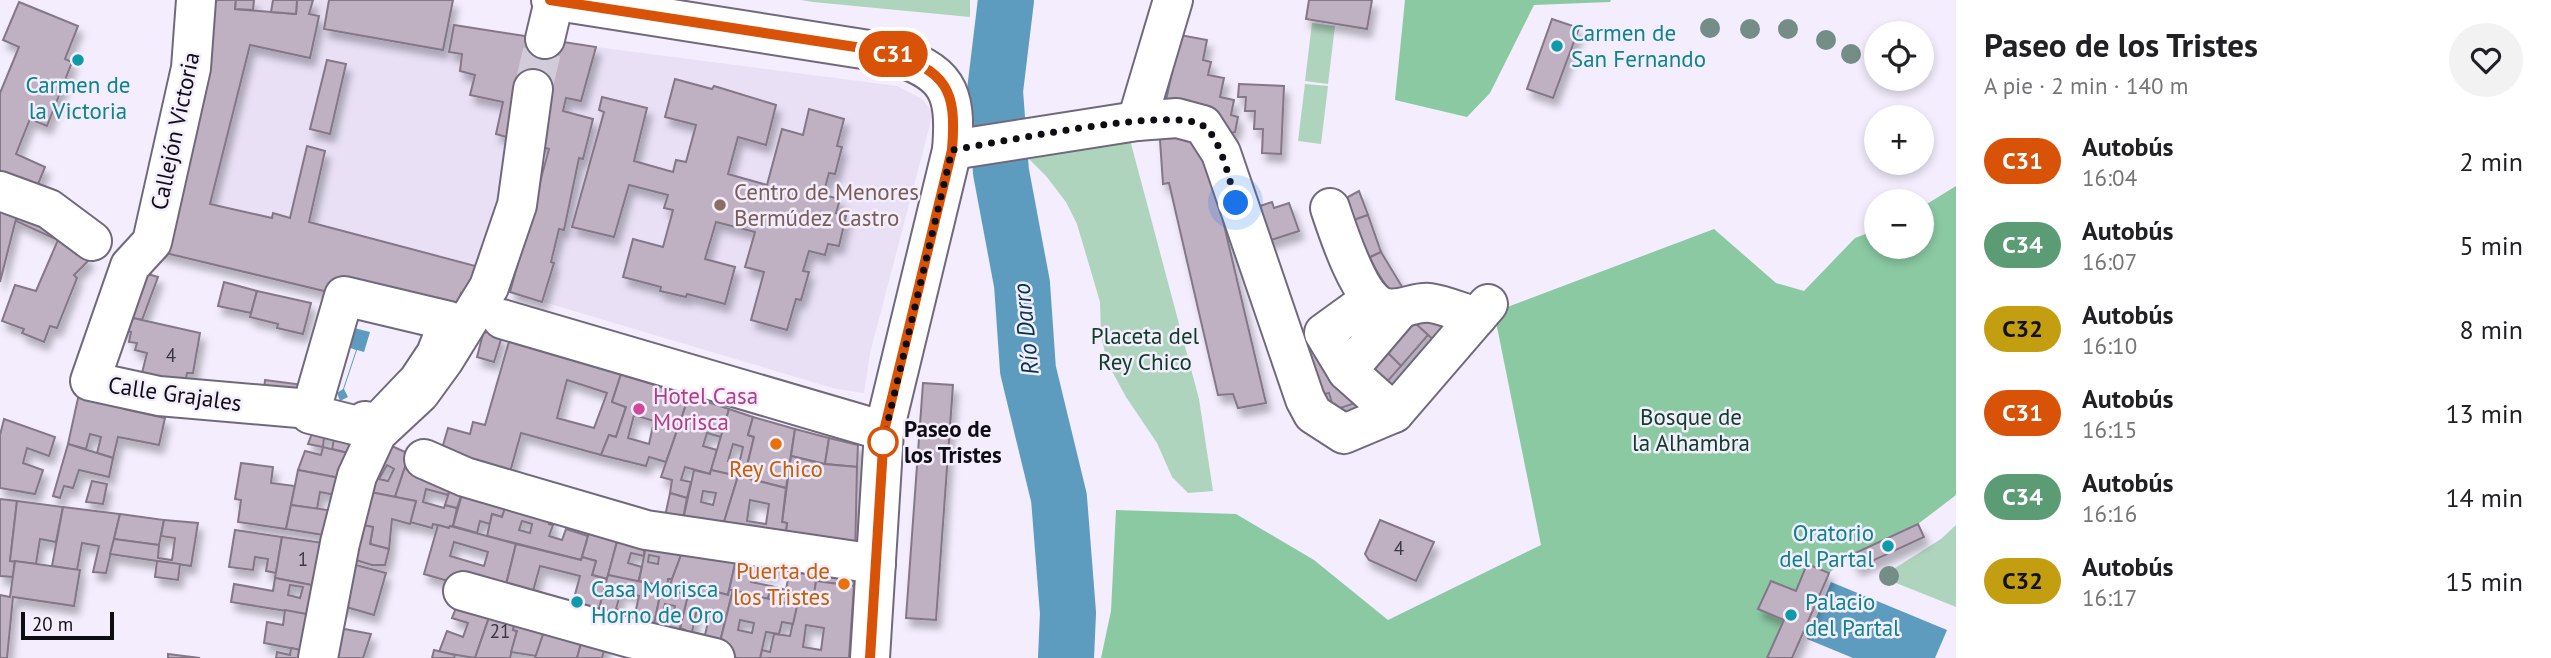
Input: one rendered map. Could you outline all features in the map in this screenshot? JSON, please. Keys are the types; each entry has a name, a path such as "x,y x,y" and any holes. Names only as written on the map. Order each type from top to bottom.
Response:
{"street":[{"name":"Callejón Victoria","path":"138,257 152,242 191,68 196,0"},
{"path":"545,39 552,0 888,52 915,62 935,74 946,89 955,114 984,145"},
{"path":"1137,121 1173,0"},
{"path":"318,658 340,543 362,465 377,433 420,393 444,360 489,287 517,205 533,89"},
{"path":"984,145 1137,121 1177,118 1203,125 1221,153 1305,399 1313,414 1344,434 1394,413 1483,311 1429,302 1385,304"},
{"path":"870,658 884,431 984,145"},
{"path":"0,191 49,209 92,241"},
{"path":"1330,208 1347,257 1385,304"},
{"name":"Calle Grajales","path":"138,257 130,266 114,307 90,381 159,396 310,410"},
{"path":"1385,304 1347,371 1394,413"},
{"path":"502,319 884,431"},
{"path":"424,459 465,477 646,530 876,564"},
{"path":"463,591 630,639 715,658"}],"shaded area":[{"name":"Centro de Menores Bermúdez Castro","path":"200,0 453,0 449,24 596,47 897,86 922,99 933,113 870,353 864,393 836,389 510,292 529,221 492,253 449,321 153,250"}],"green space":[{"path":"801,0 970,0 970,17 813,2"},
{"path":"1405,0 1611,0 1534,5 1490,93 1467,117 1395,100"},
{"path":"1312,23 1335,26 1328,84 1305,81"},
{"path":"1305,84 1328,86 1321,144 1298,141"},
{"name":"Placeta del Rey Chico","path":"1129,136 1199,399 1213,491 1188,493 1172,477 1157,443 1126,397 1107,362 1101,335 1100,302 1077,224 1066,202 1046,176 1019,149"},
{"name":"Bosque de la Alhambra","path":"1956,186 1956,495 1918,524 1851,555 1829,573 1807,564 1796,591 1771,581 1759,609 1784,620 1767,658 1101,658 1111,611 1116,510 1236,514 1314,560 1388,620 1541,545 1494,312 1714,229 1776,283 1804,291 1855,238 1864,235 1864,259 1934,259 1934,200"},
{"path":"1956,525 1956,607 1881,577 1941,539"}],"water":[{"path":"354,328 370,332 364,352 357,350 344,389 348,397 340,401 337,393 343,389 356,350 348,347"},
{"path":"1831,582 1947,630 1935,658 1853,658 1807,639"}],"building":[{"path":"200,0 236,0 235,9 296,14 297,0 313,0 309,14 319,16 310,58 250,45 210,204 272,218 273,213 290,218 307,146 325,151 309,222 483,268 465,294 461,293 449,321 153,250"},
{"path":"236,0 254,0 253,10 235,9"},
{"path":"273,0 297,0 296,14 271,12"},
{"path":"329,0 453,0 443,50 324,29"},
{"path":"1309,0 1372,0 1367,29 1306,19"},
{"path":"19,2 78,26 65,59 72,62 47,126 30,119 16,154 45,167 34,194 0,181 0,93 19,47 3,40"},
{"name":"Carmen de San Fernando","path":"1552,19 1579,28 1553,98 1527,89"},
{"path":"454,25 596,47 581,101 566,98 563,111 593,119 583,159 579,158 564,230 559,229 551,262 554,263 542,302 510,292 549,149 496,134 503,102 470,95 475,75 460,71 462,54 449,52"},
{"path":"1180,35 1207,40 1203,60 1211,62 1208,75 1224,78 1220,97 1234,100 1231,115 1238,117 1235,132 1228,134 1165,105"},
{"path":"327,60 346,64 330,134 310,129"},
{"path":"675,79 712,89 714,86 776,105 766,145 738,137 728,174 767,185 782,129 803,135 809,109 844,119 837,146 842,147 835,174 829,173 823,195 840,199 836,213 846,216 839,246 828,244 825,255 809,251 803,271 809,272 801,300 796,299 787,330 751,320 764,272 745,267 755,232 716,222 705,259 735,267 725,304 687,294 686,297 660,291 661,287 623,277 633,239 663,247 673,210 664,208 668,195 629,185 614,237 572,227 604,112 599,110 602,97 647,108 634,161 673,172 676,160 686,162 696,125 665,117"},
{"path":"1239,84 1284,86 1281,154 1262,153 1263,129 1254,129 1255,111 1245,111 1246,97 1238,97"},
{"path":"1159,125 1191,137 1212,174 1266,403 1238,408 1233,394 1218,395 1169,183 1163,184"},
{"path":"1359,191 1368,215 1345,223 1337,203"},
{"path":"0,202 19,207 0,282"},
{"path":"1272,202 1274,208 1289,203 1299,231 1262,243 1251,209"},
{"path":"19,207 61,231 89,260 74,275 77,278 57,328 50,326 44,342 22,333 24,329 2,321 15,285 36,291 58,240 16,221"},
{"path":"1368,215 1381,252 1360,262 1345,223"},
{"path":"1381,252 1404,290 1382,301 1360,262"},
{"path":"141,272 158,277 142,320 124,316"},
{"path":"224,282 257,291 251,313 218,306"},
{"path":"257,291 311,303 303,334 277,328 278,324 250,317"},
{"path":"1430,305 1459,317 1438,344 1416,324"},
{"path":"1402,311 1428,335 1401,366 1376,341"},
{"path":"124,316 200,333 193,373 187,373 183,393 139,385 147,353 135,350 137,343 129,342 131,332 120,329"},
{"path":"488,331 502,336 494,362 477,357 483,334"},
{"path":"510,338 621,374 612,402 626,407 616,437 609,435 601,455 521,433 507,483 439,459 448,428 470,434 473,422 485,425","holes":["567,380 607,393 594,428 557,418"]},
{"path":"1376,341 1401,366 1377,393 1351,371"},
{"path":"1327,345 1368,399 1334,410 1329,393 1312,397 1301,351"},
{"path":"621,374 689,396 666,462 649,457 646,466 601,455 609,435 616,437 626,407 612,402","holes":["634,415 654,421 649,444 628,438"]},
{"path":"265,380 304,385 302,404 263,400"},
{"path":"923,383 953,385 936,620 906,618"},
{"path":"80,389 126,395 124,409 165,418 159,445 118,437 113,458 97,453 101,437 90,434 86,449 68,444"},
{"path":"689,396 729,409 721,437 707,433 703,446 717,450 710,474 685,467 681,480 691,482 687,498 670,493 672,480 661,477"},
{"path":"729,409 753,417 748,435 754,437 744,478 711,470","holes":["733,444 743,447 739,464 728,461"]},
{"path":"319,415 362,427 356,455 332,449 334,439 324,437 323,447 308,444"},
{"path":"753,417 795,429 786,488 755,480 758,470 747,466 754,437 748,435"},
{"path":"4,419 55,437 49,456 27,448 23,463 43,470 35,494 0,488 0,435"},
{"path":"795,429 829,438 825,464 791,456"},
{"path":"829,438 858,445 857,467 825,464"},
{"path":"385,443 412,455 395,497 360,490","holes":["387,465 394,469 388,481 379,479"]},
{"path":"68,444 113,458 109,477 79,470 73,488 64,486 60,498 53,496"},
{"path":"323,447 356,455 350,480 298,470 305,451 321,455"},
{"path":"791,456 824,464 857,467 855,557 784,545 787,523 782,522"},
{"path":"241,463 273,467 271,483 295,486 286,529 238,522 241,500 235,499"},
{"path":"405,467 453,480 448,495 426,489 423,502 444,508 445,505 457,508 453,526 449,528 433,524 432,528 410,522 416,501 395,497"},
{"path":"298,470 350,480 335,495 320,492 317,509 291,505"},
{"path":"694,470 710,474 711,470 738,476 720,535 681,529","holes":["703,491 716,493 713,505 701,502"]},
{"path":"738,476 786,488 782,522 787,523 784,545 720,535","holes":["750,500 769,504 766,524 747,521"]},
{"path":"453,480 465,484 457,508 445,505"},
{"path":"92,481 107,484 103,504 86,502"},
{"path":"465,484 509,496 502,517 492,514 490,524 480,521 477,533 453,526"},
{"path":"360,490 416,501 410,524 392,519 389,549 370,544 373,527 353,523"},
{"path":"670,493 687,498 681,529 663,526"},
{"path":"509,496 553,508 549,524 553,525 549,536 562,540 566,529 588,536 581,560 487,536 492,514 502,517","holes":["522,521 532,524 530,533 519,530"]},
{"path":"0,499 17,501 10,561 15,561 13,577 0,576"},
{"path":"17,501 63,507 56,542 40,539 36,564 10,561"},
{"path":"291,505 342,512 336,537 286,529"},
{"path":"63,507 120,514 106,573 93,572 99,546 82,543 77,570 52,566"},
{"path":"120,514 164,520 159,545 114,539"},
{"path":"593,519 621,527 607,579 592,575 596,561 582,557"},
{"path":"164,520 198,523 191,566 110,554 114,539 159,545 158,558 172,560 175,538 161,536"},
{"path":"1380,520 1434,542 1416,581 1369,560 1365,554"},
{"path":"353,523 373,527 370,544 389,549 385,565 372,565 346,557"},
{"name":"Oratorio del Partal","path":"1918,524 1924,537 1857,568 1851,555"},
{"path":"438,525 516,544 503,597 424,574","holes":["454,542 488,552 484,566 450,556"]},
{"path":"621,527 645,534 644,556 631,553 628,563 642,567 638,583 608,575"},
{"path":"235,530 282,537 276,573 266,571 268,559 255,557 253,570 229,567"},
{"path":"645,534 685,539 667,587 639,581 645,551","holes":["649,555 659,557 658,564 648,562"]},
{"path":"282,537 330,544 322,587 275,578"},
{"path":"685,539 739,547 728,595 690,585 688,595 668,590"},
{"path":"516,544 581,560 582,557 596,561 592,575 607,579 595,624 503,597","holes":["540,566 580,576 573,602 533,591"]},
{"path":"739,547 778,554 773,574 754,571 751,582 771,586 768,599 729,590"},
{"path":"15,561 80,570 74,606 13,597 7,658 0,658 0,595 10,597"},
{"path":"157,561 180,564 178,580 155,577"},
{"path":"348,563 386,573 374,615 339,605"},
{"name":"Palacio del Partal","path":"1807,564 1829,573 1828,576 1792,658 1767,658 1784,620 1758,609 1771,581 1796,591"},
{"path":"793,568 855,568 854,586 816,581 813,602 798,599 797,606 768,599 771,586 786,590 789,573 794,572"},
{"path":"608,575 662,586 654,624 595,624","holes":["621,591 639,596 635,614 616,609"]},
{"path":"275,578 322,587 317,616 231,602 234,584 273,591","holes":["290,585 303,587 300,598 288,595"]},
{"path":"816,581 854,586 849,658 760,658 762,650 770,652 774,634 790,636 798,599 813,602","holes":["806,625 824,628 821,650 803,647"]},
{"path":"690,585 728,595 729,590 733,590 717,654 681,645 685,630 680,628","holes":["697,609 710,613 705,635 692,632"]},
{"path":"662,586 688,595 680,628 685,630 681,645 654,624","holes":["665,604 675,606 673,616 663,614"]},
{"path":"733,590 797,606 793,624 782,622 779,634 766,632 760,658 717,654","holes":["740,620 754,623 752,633 738,630"]},
{"path":"462,593 494,603 475,658 439,652 447,631 463,637 468,623 452,618"},
{"path":"494,603 518,610 513,630 517,631 510,658 475,658"},
{"path":"285,610 317,616 311,652 264,643 267,622 283,625"},
{"path":"518,610 548,620 536,656 511,652 517,631 513,630"},
{"path":"548,620 585,629 577,658 535,658"},
{"path":"334,627 371,634 363,658 327,658"},
{"path":"585,629 608,635 602,658 577,658"},
{"path":"291,648 311,652 309,658 276,658 277,652 290,655"},
{"path":"434,650 455,655 454,658 432,658"},
{"path":"168,654 200,658 168,658"}],"waterway":[{"name":"Río Darro","path":"1006,0 995,91 1001,172 1022,284 1028,370 1059,498 1068,613 1066,658"}],"tunnel":[{"path":"533,89 545,39"}],"bus line":[{"name":"C31","path":"550,0 888,52 915,62 935,74 946,89 955,114 952,150 884,431 870,658"}],"place":[{"name":"Carmen de San Fernando","path":"1557,46"},
{"name":"Carmen de la Victoria","path":"78,60"},
{"name":"Centro de Menores Bermúdez Castro","path":"720,205"},
{"name":"Hotel Casa Morisca","path":"639,409"},
{"name":"Paseo de los Tristes","path":"883,442"},
{"name":"Rey Chico","path":"776,444"},
{"name":"Oratorio del Partal","path":"1888,546"},
{"name":"Puerta de los Tristes","path":"844,584"},
{"name":"Casa Morisca Horno de Oro","path":"577,602"},
{"name":"Palacio del Partal","path":"1791,615"}],"route":[{"path":"883,442 952,150 1124,122 1177,118 1203,125 1213,138 1221,153 1236,203"}]}
